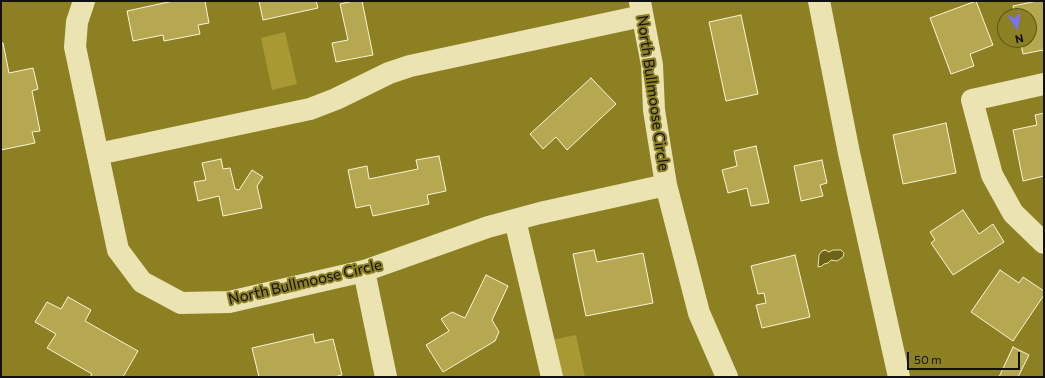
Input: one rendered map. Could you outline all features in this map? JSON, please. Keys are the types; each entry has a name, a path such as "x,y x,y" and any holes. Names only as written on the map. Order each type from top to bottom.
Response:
{"street":[{"name":"North Bullmoose Circle","path":"84,1 77,22 75,47 118,250 142,282 181,303 229,302 364,271 488,227 666,185 654,110 652,65 641,8"},
{"path":"819,1 849,153 899,377"},
{"path":"98,154 310,110 389,73 410,66 641,8"},
{"path":"1044,84 972,100 992,175 1013,213 1041,242 1044,243"},
{"path":"666,185 699,313 724,376"},
{"path":"515,220 552,377"},
{"path":"364,271 386,377"}],"shaded area":[{"path":"285,32 297,84 272,90 261,38"},
{"path":"825,250 829,252 833,250 841,250 844,253 843,257 837,261 831,260 828,263 818,267 819,255"},
{"path":"576,335 585,377 560,377 552,340"}],"building":[{"path":"173,1 205,1 209,23 198,25 200,34 164,41 163,35 133,41 127,11"},
{"path":"259,1 316,1 318,8 263,20"},
{"path":"353,1 362,1 373,55 336,62 332,43 348,40 340,4"},
{"path":"976,1 993,45 970,54 974,66 951,74 930,18"},
{"path":"1044,1 1044,56 1043,50 1023,54 1022,48 1037,48 1037,8 1013,8 1013,6"},
{"path":"741,15 758,94 726,101 709,22"},
{"path":"1,43 3,43 9,73 33,68 38,89 32,91 40,131 32,132 35,143 1,150"},
{"path":"591,78 616,104 567,150 556,137 543,149 530,134"},
{"path":"1044,113 1044,176 1023,181 1013,130 1037,125 1035,115"},
{"path":"946,123 956,173 903,184 893,135"},
{"path":"756,146 769,203 751,206 747,188 728,193 722,170 737,166 734,151"},
{"path":"439,156 446,191 427,195 429,204 373,216 370,205 356,208 348,170 367,166 369,179 418,169 416,160"},
{"path":"221,159 223,169 230,168 235,189 239,190 252,170 263,177 257,186 262,208 223,216 219,196 198,201 194,182 206,180 202,163"},
{"path":"822,160 827,183 820,185 823,196 801,201 794,166"},
{"path":"963,210 979,234 993,224 1004,242 953,275 931,243 935,240 930,232"},
{"path":"594,250 597,262 643,253 653,303 586,316 573,254"},
{"path":"795,255 810,317 762,328 756,305 766,303 764,293 758,294 751,266"},
{"path":"1000,270 1019,283 1023,277 1044,291 1044,295 1013,341 971,312"},
{"path":"486,275 508,286 492,320 499,332 495,341 443,372 426,345 449,331 441,319 452,312 465,318"},
{"path":"68,297 91,310 85,321 138,351 123,377 90,377 92,374 47,348 56,334 35,322 47,302 61,309"},
{"path":"313,334 315,343 333,339 342,375 334,377 259,377 252,348"},
{"path":"1013,347 1029,355 1018,377 999,377"}]}
